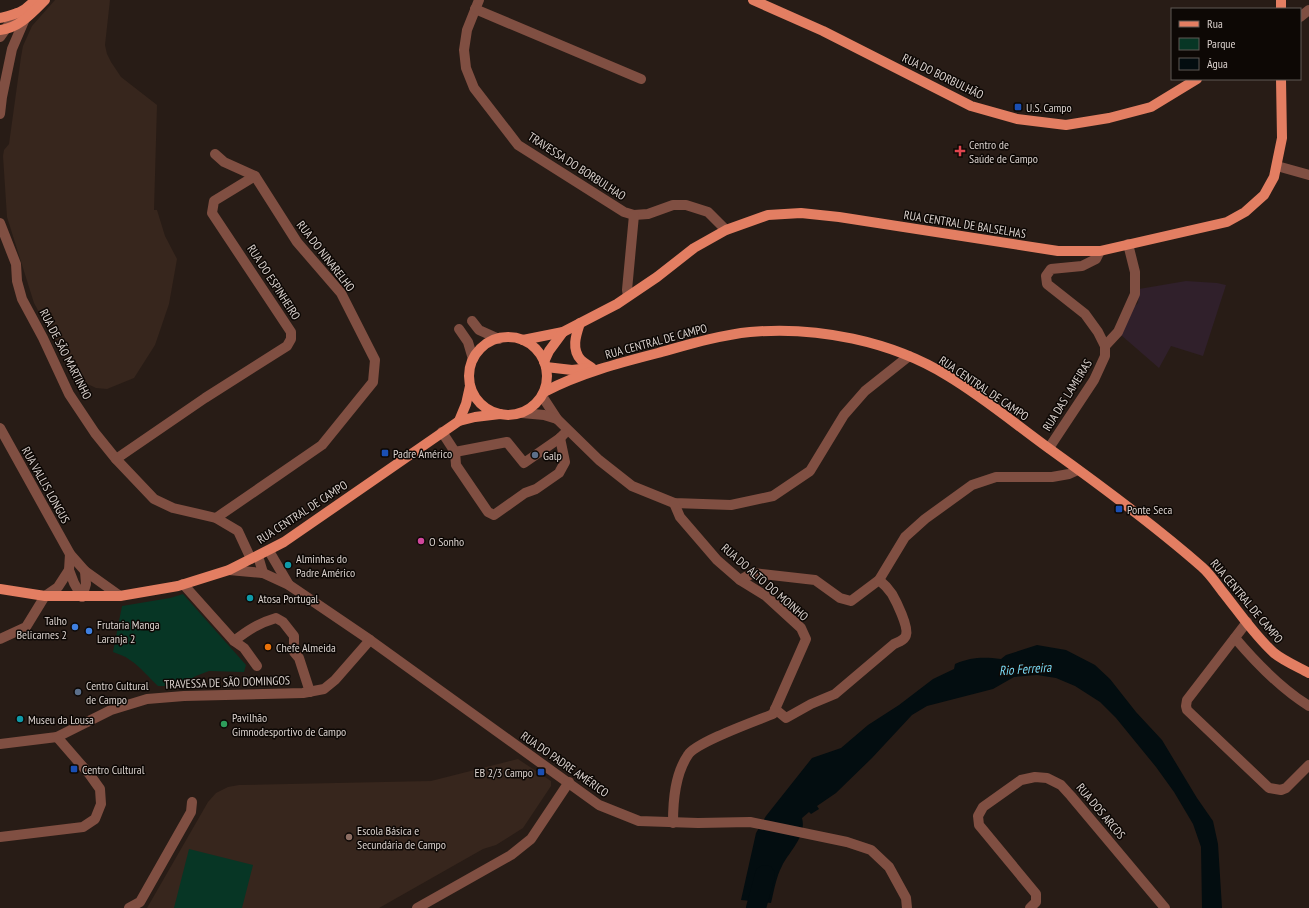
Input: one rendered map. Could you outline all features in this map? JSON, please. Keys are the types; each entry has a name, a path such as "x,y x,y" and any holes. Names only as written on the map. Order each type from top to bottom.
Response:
{"main road":[{"path":"21,17 26,9 35,0"},
{"path":"1,30 45,0"},
{"name":"RUA DO BORBULHÃO","path":"753,0 823,31 971,106 1017,119 1066,125 1109,118 1151,107 1195,80"},
{"path":"0,18 21,17"},
{"name":"RUA CENTRAL DE BALSELHAS","path":"523,340 563,332 617,304 694,248 726,230 768,215 801,213 840,217 1058,251 1100,251 1227,222 1245,212 1264,195 1274,177 1282,138 1281,80"},
{"path":"580,323 575,338 576,349 581,360 592,368"},
{"name":"RUA CENTRAL DE BALSELHAS","path":"545,364 549,351 563,332"},
{"name":"RUA CENTRAL DE CAMPO","path":"543,394 564,381 608,367 696,342 750,332 796,332 850,338 909,356 947,375 991,405 1169,538 1206,570 1247,622 1275,654 1309,673"},
{"path":"507,337 523,340 536,349 545,364 547,379 543,394 530,409 522,412 511,415 490,411 474,396 470,386 470,368 473,359 481,348 499,338 507,337"},
{"name":"RUA CENTRAL DE CAMPO","path":"545,364 572,370 608,367"},
{"path":"459,421 466,404 470,386"},
{"name":"RUA CENTRAL DE CAMPO","path":"0,589 45,596 120,596 183,584 229,570 269,551 284,542 459,421 475,417 500,414"}],"street":[{"path":"477,4 641,80"},
{"name":"TRAVESSA DO BORBULHAO","path":"477,4 467,30 464,50 466,68 474,88 518,145 624,212 634,215"},
{"path":"1301,16 1309,10"},
{"path":"0,114 12,49 21,17"},
{"path":"1,30 10,36 12,49"},
{"path":"0,82 2,97"},
{"path":"215,154 224,162 255,176"},
{"path":"1277,166 1309,175"},
{"name":"RUA DO ESPINHEIRO","path":"116,459 205,398 287,346 291,339 291,332 212,213 214,201 255,176"},
{"name":"RUA DO NINARELHO","path":"216,518 322,445 373,382 375,360 341,293 297,242 255,176"},
{"path":"628,296 627,290 634,215 648,214 673,205 686,205 708,212 726,230"},
{"name":"RUA DE SÃO MARTINHO","path":"0,223 16,264 17,281 22,298 43,338 69,394 95,433 116,459 154,499 173,508 216,518 238,531 254,557"},
{"name":"RUA DAS LAMEIRAS","path":"1049,448 1094,380 1105,356 1105,346 1118,332 1135,294 1135,272 1128,244"},
{"path":"1100,251 1096,259 1082,266 1051,269 1046,276 1047,284 1084,314 1098,332 1105,346"},
{"path":"472,321 480,330 499,338"},
{"path":"459,329 468,342 473,359"},
{"path":"543,394 557,419 599,460 632,486 674,503 731,505 773,496 810,472 844,415 854,403 865,391 909,356"},
{"path":"522,412 544,415 557,419"},
{"name":"RUA VALLIS LONGUS","path":"0,428 70,554 85,571 120,596"},
{"path":"455,452 507,442 524,463 560,438 568,429"},
{"path":"442,432 455,452 456,465 488,512 494,514 525,493 536,489 559,473 565,462 560,438"},
{"path":"740,580 753,573 815,580 840,598 851,601 879,580 905,538 925,519 972,485 996,477 1052,477 1069,474 1078,470"},
{"name":"RUA DO ALTO DO MOINHO","path":"674,503 680,516 717,560 740,580 766,596 801,628 806,639 775,710"},
{"name":"RUA DO PADRE AMÉRICO","path":"269,551 289,585"},
{"path":"70,554 69,570 82,597"},
{"path":"254,557 263,573"},
{"path":"0,639 26,627 45,596 58,587 69,570"},
{"name":"RUA DO PADRE AMÉRICO","path":"229,570 263,573 289,585 370,640 599,805 639,821 673,823 750,822 847,842 871,850 888,867 906,898 907,908"},
{"path":"82,597 86,584 85,571"},
{"path":"673,823 678,776 688,754 704,743 773,714 775,710 786,718 811,704 835,694 894,644 904,638 907,634 905,622 892,595 886,586 879,580"},
{"path":"183,584 234,641 244,648 257,666"},
{"path":"234,641 250,628 264,621 276,618 283,622 294,636 294,652 299,658 310,692"},
{"path":"1247,622 1187,700 1187,710 1269,788 1281,790 1286,788 1309,764"},
{"path":"1235,638 1270,677 1309,706"},
{"name":"TRAVESSA DE SÃO DOMINGOS","path":"0,744 57,737 111,710 147,699 184,696 303,693 324,689 335,680 370,640"},
{"path":"0,837 83,827 95,820 101,804 100,789 90,775 57,737"},
{"name":"RUA DOS ARCOS","path":"1030,908 1036,902 1036,894 979,824 978,816 983,807 1021,780 1035,777 1047,778 1061,785 1165,908"},
{"path":"417,908 511,855 531,839 569,782"},
{"path":"129,908 140,902 192,812 192,802"}],"shaded area":[{"path":"55,0 110,0 105,45 107,54 121,77 157,105 154,210 157,210 165,236 177,259 169,304 155,345 134,378 107,389 96,388 75,378 34,303 7,217 3,156 4,150 9,144 23,46 32,26"},
{"path":"1186,281 1226,285 1203,356 1171,346 1159,368 1121,335 1132,309 1138,303 1139,289"},
{"name":"Escola Básica e Secundária de Campo","path":"518,759 551,781 551,786 523,828 496,845 483,849 379,908 147,908 208,802 216,793 228,787 239,785 431,781"}],"green space":[{"path":"183,594 246,665 244,672 209,671 196,676 179,686 158,686 134,663 126,657 113,652 122,606 170,598"},
{"path":"189,849 253,865 242,908 174,908"}],"water":[{"path":"1037,645 1066,650 1095,665 1110,679 1136,712 1162,740 1197,798 1213,821 1218,844 1222,908 1202,908 1201,847 1193,824 1174,792 1156,767 1116,718 1100,702 1075,686 1056,678 1037,675 1014,677 993,689 927,706 912,715 872,758 836,793 817,806 819,809 811,814 809,812 802,818 803,825 800,837 780,870 771,903 741,900 756,833 766,816 812,758 841,748 868,725 899,705 933,679 954,669 955,664 978,658 1001,659 1006,655"}],"waterway":[{"name":"Rio Ferreira","path":"756,908 765,875"}],"place":[{"name":"U.S. Campo","path":"1018,107"},
{"name":"Centro de Saúde de Campo","path":"960,151"},
{"name":"Padre Américo","path":"385,453"},
{"name":"Galp","path":"535,455"},
{"name":"Ponte Seca","path":"1119,509"},
{"name":"O Sonho","path":"421,541"},
{"name":"Alminhas do Padre Américo","path":"288,565"},
{"name":"Atosa Portugal","path":"250,598"},
{"name":"Talho Belicarnes 2","path":"75,627"},
{"name":"Frutaria Manga Laranja 2","path":"89,631"},
{"name":"Chefe Almeida","path":"268,647"},
{"name":"Centro Cultural de Campo","path":"78,692"},
{"name":"Museu da Lousa","path":"20,719"},
{"name":"Pavilhão Gimnodesportivo de Campo","path":"224,724"},
{"name":"Centro Cultural","path":"74,769"},
{"name":"EB 2/3 Campo","path":"541,772"},
{"name":"Escola Básica e Secundária de Campo","path":"349,837"}]}
